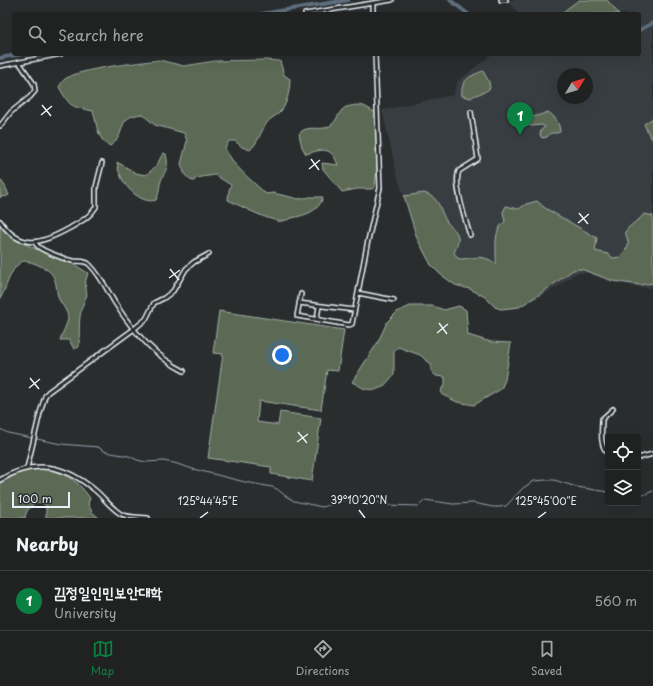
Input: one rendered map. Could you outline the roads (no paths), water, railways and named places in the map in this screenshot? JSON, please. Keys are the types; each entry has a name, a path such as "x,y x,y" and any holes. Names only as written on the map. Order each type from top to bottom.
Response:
{"street":[{"path":"317,12 392,0"},
{"path":"501,0 506,0"},
{"path":"373,3 373,12"},
{"path":"0,66 50,56"},
{"path":"301,294 297,316 349,325 352,324 380,188 376,56"},
{"path":"0,126 11,112 30,97 35,91 34,84 19,62"},
{"path":"470,235 465,221 457,178 459,171 476,160 478,156 471,112"},
{"path":"0,221 10,233 29,242 50,239 61,233 88,217 94,211 96,207 96,187 102,163"},
{"path":"35,242 39,248 46,251 72,261 90,264 134,329 160,356 184,371"},
{"path":"27,468 45,396 48,392 146,319 154,303 173,291 186,269 194,262 210,254"},
{"path":"358,293 394,300"},
{"path":"299,303 354,310"},
{"path":"317,320 319,306"},
{"path":"605,450 602,443 602,419 613,409"},
{"path":"641,457 653,454"},
{"path":"0,480 8,475 27,468 43,466 68,473 83,481 122,514 131,517 148,518"}],"waterway":[{"path":"273,12 348,0"},
{"path":"450,0 465,12"},
{"path":"641,29 653,23"},
{"path":"0,58 12,56"},
{"path":"0,429 8,433 61,444 98,447 104,451 129,456 146,462 163,461 174,463 245,482 272,487 294,501 322,507 358,496 365,497 385,505 419,506 425,500 453,504 473,503 499,507 506,506 523,488 534,481 546,480 554,480 577,487 605,492"},
{"path":"641,496 653,491"}],"place":[{"name":"김정일인민보안대학","path":"520,135"}]}
